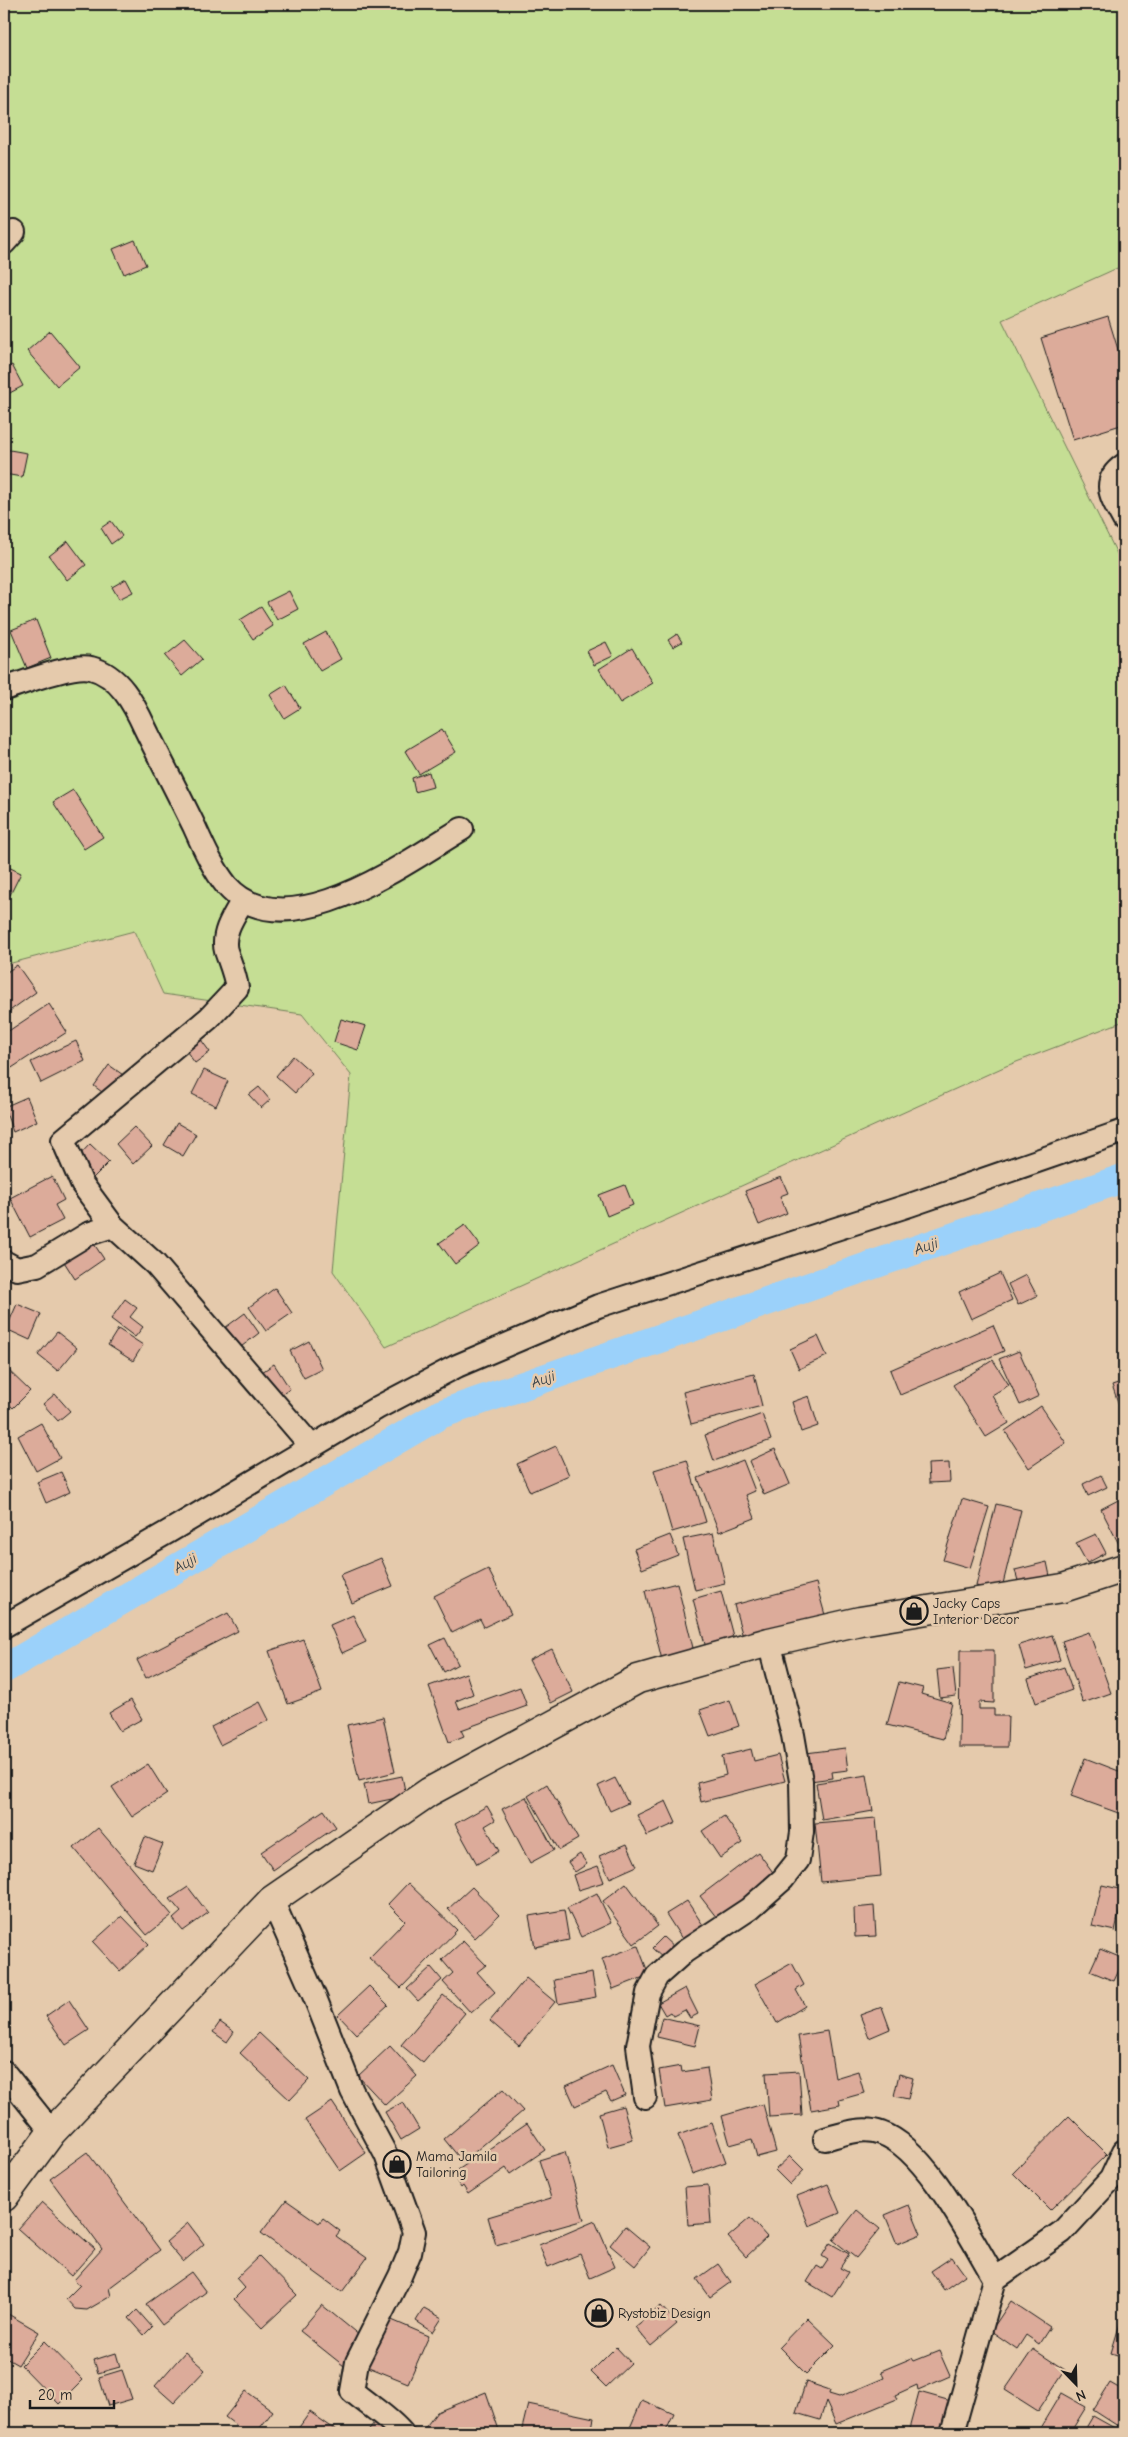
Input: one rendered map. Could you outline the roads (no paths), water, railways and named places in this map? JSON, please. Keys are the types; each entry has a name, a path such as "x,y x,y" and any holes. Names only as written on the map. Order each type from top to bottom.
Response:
{"street":[{"path":"1124,465 1115,471 1110,482 1111,495 1124,520"},
{"path":"4,689 65,670 90,667 109,675 125,694 143,723 205,849 227,885 243,900 269,910 305,908 360,889 462,829"},
{"path":"243,900 226,932 225,949 234,972 237,988 209,1018 63,1140 82,1184 113,1226 155,1264 312,1447"},
{"path":"4,1626 377,1408 457,1366 598,1306 910,1205 1124,1131"},
{"path":"4,1262 16,1269 37,1265 88,1234 113,1226"},
{"path":"4,2197 52,2132 272,1900 429,1792 638,1679 769,1642 860,1621 1063,1588 1124,1568"},
{"path":"645,2097 638,2046 648,1994 657,1976 684,1952 749,1909 784,1879 798,1860 802,1832 801,1781 793,1735 769,1642"},
{"path":"272,1900 316,2000 352,2091 386,2155 414,2232 410,2252 400,2276 356,2362 352,2391 393,2422 402,2433"},
{"path":"4,2072 52,2132"},
{"path":"825,2138 861,2130 881,2133 897,2141 926,2169 952,2207 995,2279"},
{"path":"952,2433 995,2279 1062,2232 1111,2179 1124,2151"}],"waterway":[{"name":"Auji","path":"4,1669 441,1414 1124,1178"}],"place":[{"name":"Jacky Caps Interior Decor","path":"914,1611"},
{"name":"Mama Jamila Tailoring","path":"397,2164"},
{"name":"Rystobiz Design","path":"599,2313"}]}
